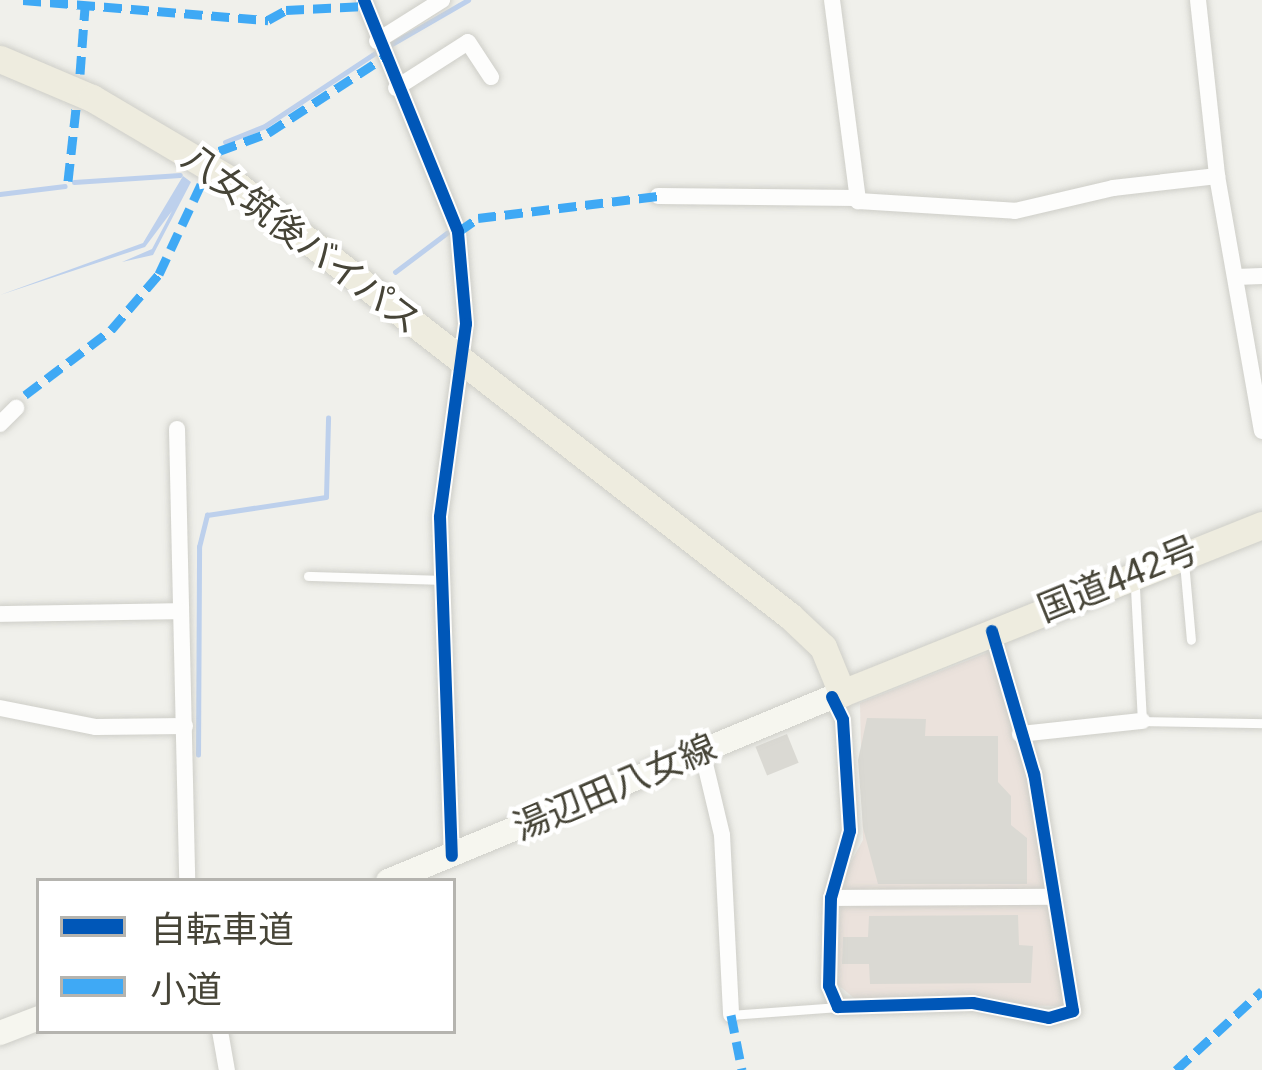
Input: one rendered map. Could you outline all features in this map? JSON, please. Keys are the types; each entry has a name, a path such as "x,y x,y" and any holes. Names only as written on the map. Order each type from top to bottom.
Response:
{"highway":[{"name":"八女筑後バイパス","path":"0,59 92,98 229,179 790,616 823,646 837,695"},
{"name":"国道442号","path":"837,695 1262,525"}],"main road":[{"name":"湯辺田八女線","path":"396,878 837,695"},
{"path":"0,1033 36,1019"}],"street":[{"path":"364,0 458,232 464,362 445,463 440,580 452,856"},
{"path":"379,46 442,0"},
{"path":"832,0 857,198"},
{"path":"1198,0 1217,176 1262,430"},
{"path":"396,88 468,42 491,77"},
{"path":"658,196 857,198 871,206 1015,211 1113,188 1217,176"},
{"path":"1236,277 1262,276"},
{"path":"0,424 21,401"},
{"path":"177,429 187,878"},
{"path":"0,614 182,611"},
{"path":"837,695 850,831 831,898 830,986 838,1007 973,1003 1049,1018 1073,1011 1034,774 992,631"},
{"path":"0,708 96,727 184,726"},
{"path":"1020,734 1142,722"},
{"path":"702,752 722,835 731,1015"},
{"path":"831,898 1052,898"},
{"path":"221,1034 227,1070"}],"lane":[{"path":"1182,554 1190,640"},
{"path":"308,576 440,580"},
{"path":"1135,588 1142,722 1262,722"},
{"path":"731,1015 838,1007"}],"shaded area":[{"path":"989,652 1026,769 1065,1006 860,1003 837,984 842,878 863,840 860,703"}],"water":[{"path":"183,176 191,182 153,255 122,262 152,249 172,211 145,247 0,295 143,243"}],"building":[{"path":"867,718 926,719 925,736 998,736 998,782 1011,796 1011,825 1027,838 1027,884 878,884 863,828 858,760"},
{"path":"787,734 799,763 767,775 755,747"},
{"path":"1018,915 1019,945 1033,946 1031,983 870,984 869,964 842,964 843,937 868,937 869,916"}],"waterway":[{"path":"390,45 468,0"},
{"path":"225,142 265,126 380,50"},
{"path":"74,182 180,175"},
{"path":"0,194 65,186"},
{"path":"395,272 447,233"},
{"path":"198,755 199,547 207,515 326,497 328,418"}],"marked path":[{"path":"23,0 268,20 286,10 365,6"},
{"path":"80,74 85,8"},
{"path":"219,151 268,133 383,58"},
{"path":"68,181 76,108"},
{"path":"25,395 111,330 159,274 203,180"},
{"path":"458,232 478,218 658,196"},
{"path":"1176,1070 1262,991"},
{"path":"731,1015 742,1070"}],"cycle path":[{"path":"364,0 458,232 466,324 440,517 452,856"},
{"path":"832,697 843,720 850,831 831,898 829,986 838,1007 973,1003 1049,1018 1073,1011 1034,774 992,631"}]}
